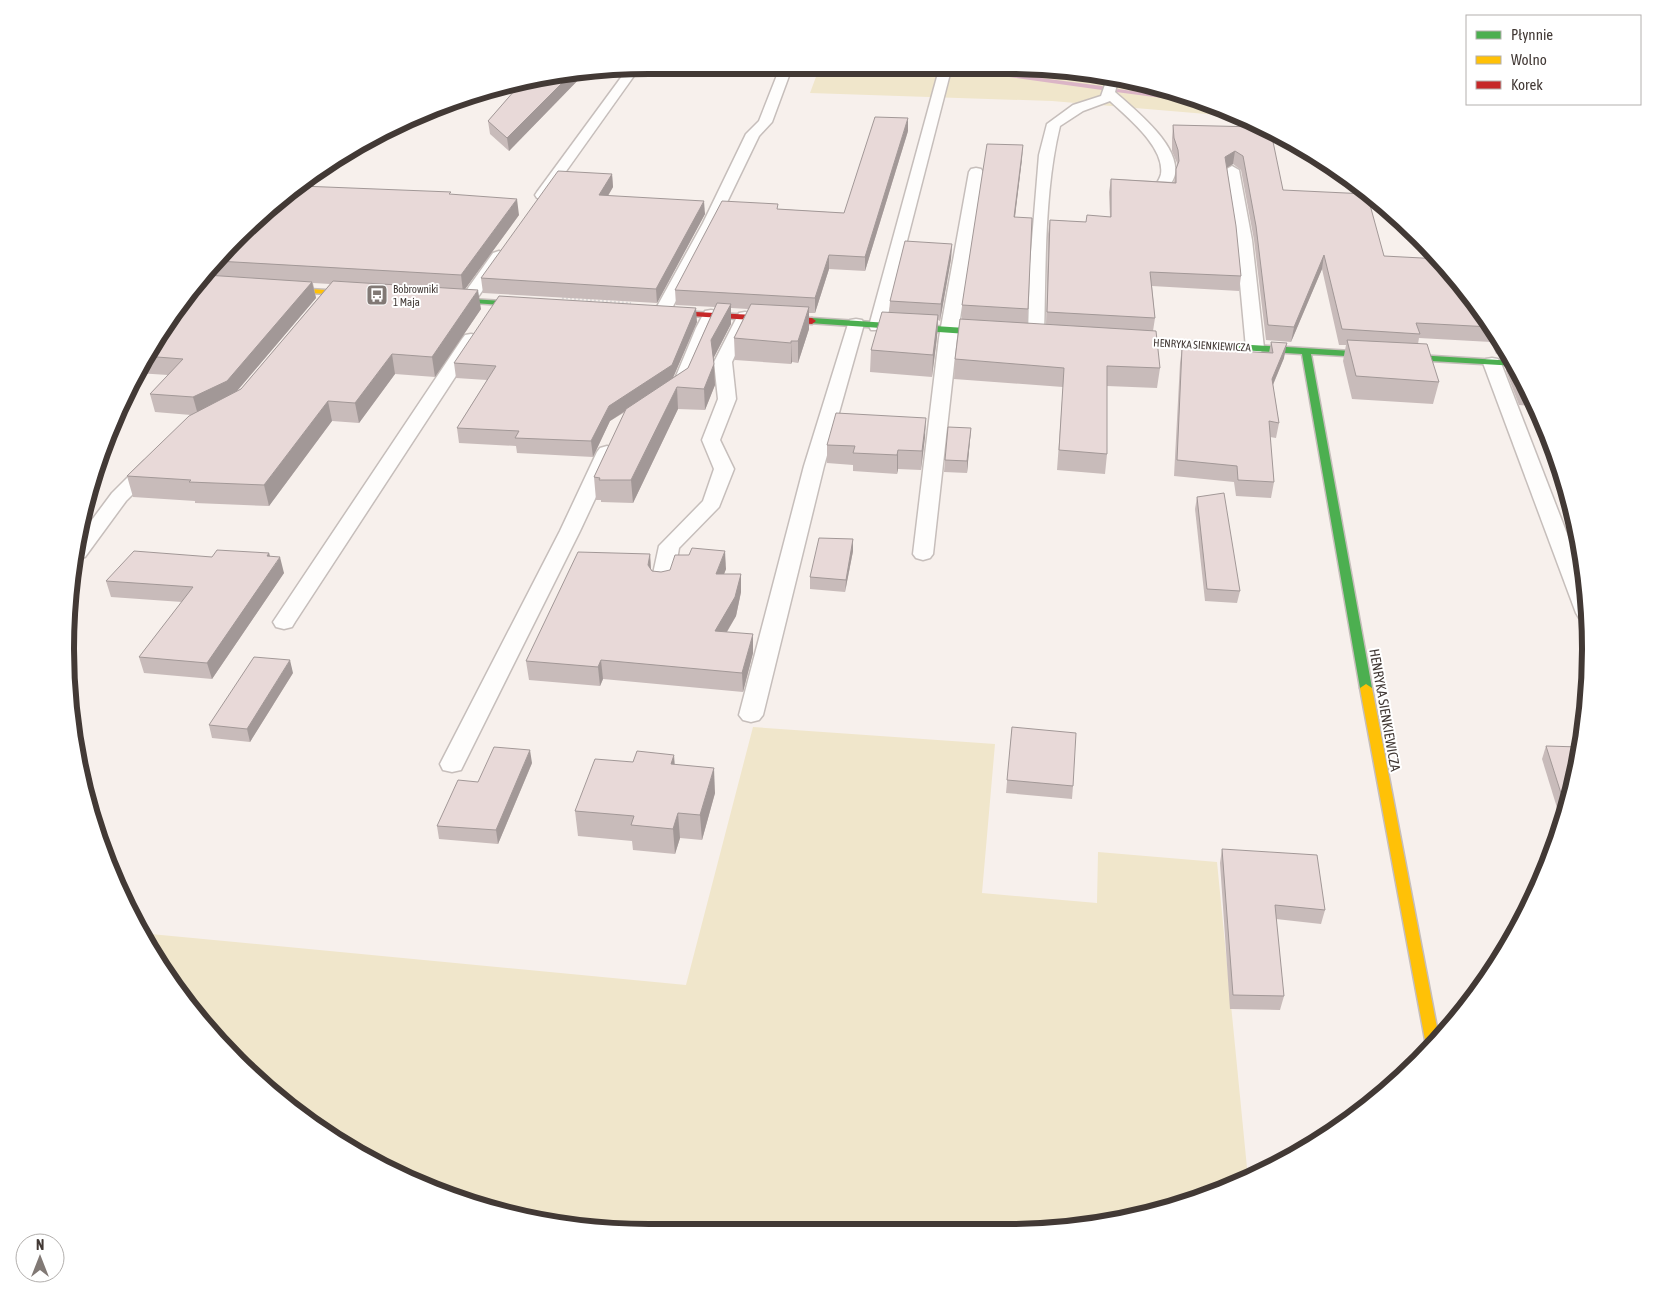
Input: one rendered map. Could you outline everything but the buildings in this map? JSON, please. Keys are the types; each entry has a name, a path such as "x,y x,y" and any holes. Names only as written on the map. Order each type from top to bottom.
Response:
{"street":[{"path":"266,288 368,295"},
{"path":"427,298 467,301 487,316 544,306"},
{"path":"657,312 1007,333"},
{"name":"HENRYKA SIENKIEWICZA","path":"1109,340 1506,364"},
{"name":"HENRYKA SIENKIEWICZA","path":"1306,351 1381,772 1432,1036"}],"lane":[{"path":"533,208 631,74"},
{"path":"657,312 710,223 753,134 765,122 784,74"},
{"path":"877,326 944,74"},
{"path":"1110,86 1162,147 1168,172 1161,188"},
{"path":"1036,335 1038,264 1046,155 1054,124 1078,108 1106,98 1110,86"},
{"path":"1232,170 1244,240 1255,348"},
{"path":"923,554 949,330 976,172"},
{"path":"467,301 506,246"},
{"path":"319,308 332,292"},
{"path":"658,400 682,384 711,315"},
{"path":"284,622 487,316"},
{"path":"662,583 669,546 712,503 724,469 711,440 727,399 723,362 745,317"},
{"path":"751,716 814,466 856,324"},
{"path":"1492,363 1579,592"},
{"path":"452,764 570,531 614,435"},
{"path":"84,545 119,497 166,451"}],"shaded area":[{"path":"817,74 1045,75 1119,85 1156,93 1220,115 1052,101 810,93"},
{"path":"753,727 995,744 982,893 1097,903 1098,852 1217,862 1247,1171 1192,1194 1156,1205 1082,1219 1045,1223 649,1224 611,1223 537,1213 500,1205 464,1194 429,1180 361,1147 329,1127 299,1105 242,1056 193,999 171,969 149,934 686,985"}],"waterway":[{"path":"1002,74 1102,88"},
{"path":"1118,91 1175,99"}],"traffic: fast":[{"path":"443,299 532,305"},
{"path":"812,321 996,333"},
{"path":"1121,340 1506,363"},
{"path":"1306,351 1366,688"}],"traffic: slow":[{"path":"278,289 360,294"},
{"path":"1366,688 1431,1037"}],"traffic: jam":[{"path":"660,312 812,321"}],"place":[{"name":"Bobrowniki 1 Maja","path":"377,295"}]}
